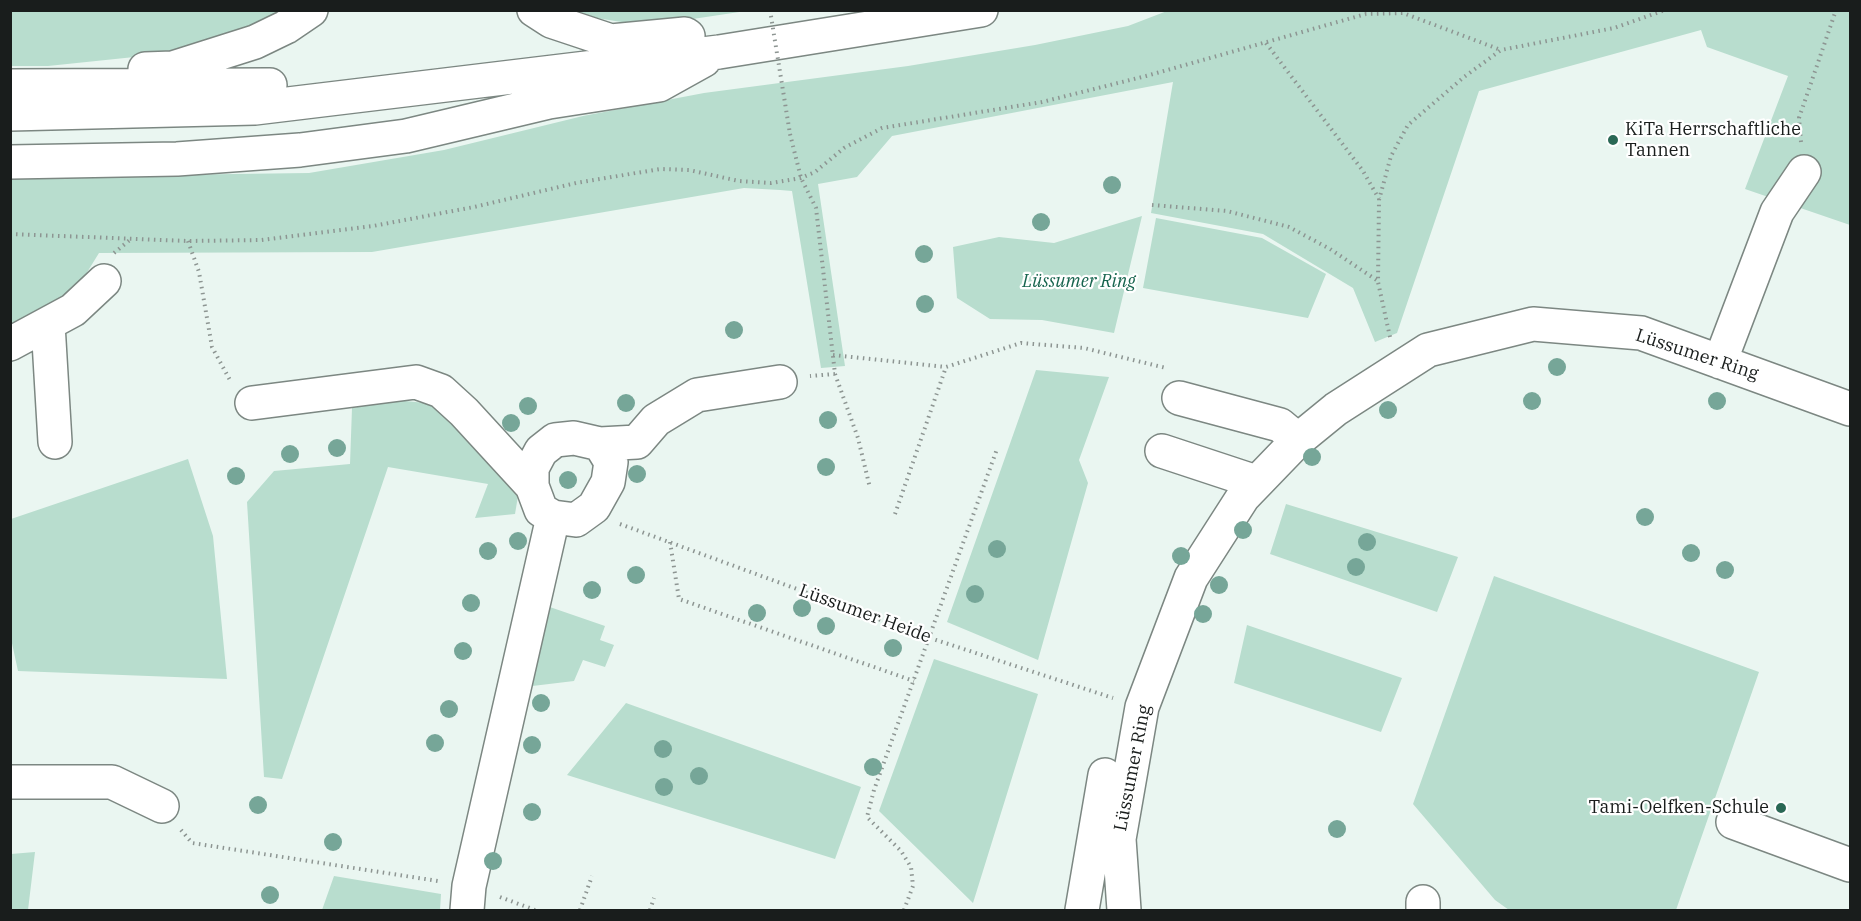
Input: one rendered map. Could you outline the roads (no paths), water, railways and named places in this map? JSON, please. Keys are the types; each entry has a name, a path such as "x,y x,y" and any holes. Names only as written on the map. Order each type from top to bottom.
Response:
{"main road":[{"path":"10,76 173,68 255,42 286,27 311,10"},
{"path":"534,10 551,21 611,41 685,34 719,52"},
{"path":"10,114 255,108 719,52 981,10"},
{"path":"10,162 177,159 300,150 406,136 549,102 659,85 719,52"},
{"path":"10,86 254,86 515,76"},
{"path":"1720,362 1777,212 1804,172"},
{"path":"10,344 73,310 104,281"},
{"path":"48,324 55,442"},
{"name":"Lüssumer Ring","path":"1124,910 1119,839 1142,707 1191,578 1250,489 1298,440 1336,409 1428,350 1533,324 1641,333 1851,409"},
{"path":"252,403 416,382 441,391 457,405 532,486"},
{"path":"600,444 611,462 608,482 594,507 576,520 553,517 541,510 532,486 532,468 541,451 555,440 574,438 600,444 637,442 657,420 697,395 780,382"},
{"path":"1178,384 1280,425 1298,440"},
{"path":"1159,458 1250,489"},
{"path":"468,898 553,517"},
{"path":"1082,910 1105,775"},
{"path":"10,782 112,782 162,806"},
{"path":"1733,822 1851,865"}],"place":[{"name":"KiTa Herrschaftliche Tannen","path":"1613,140"},
{"name":"Tami-Oelfken-Schule","path":"1781,808"}]}
